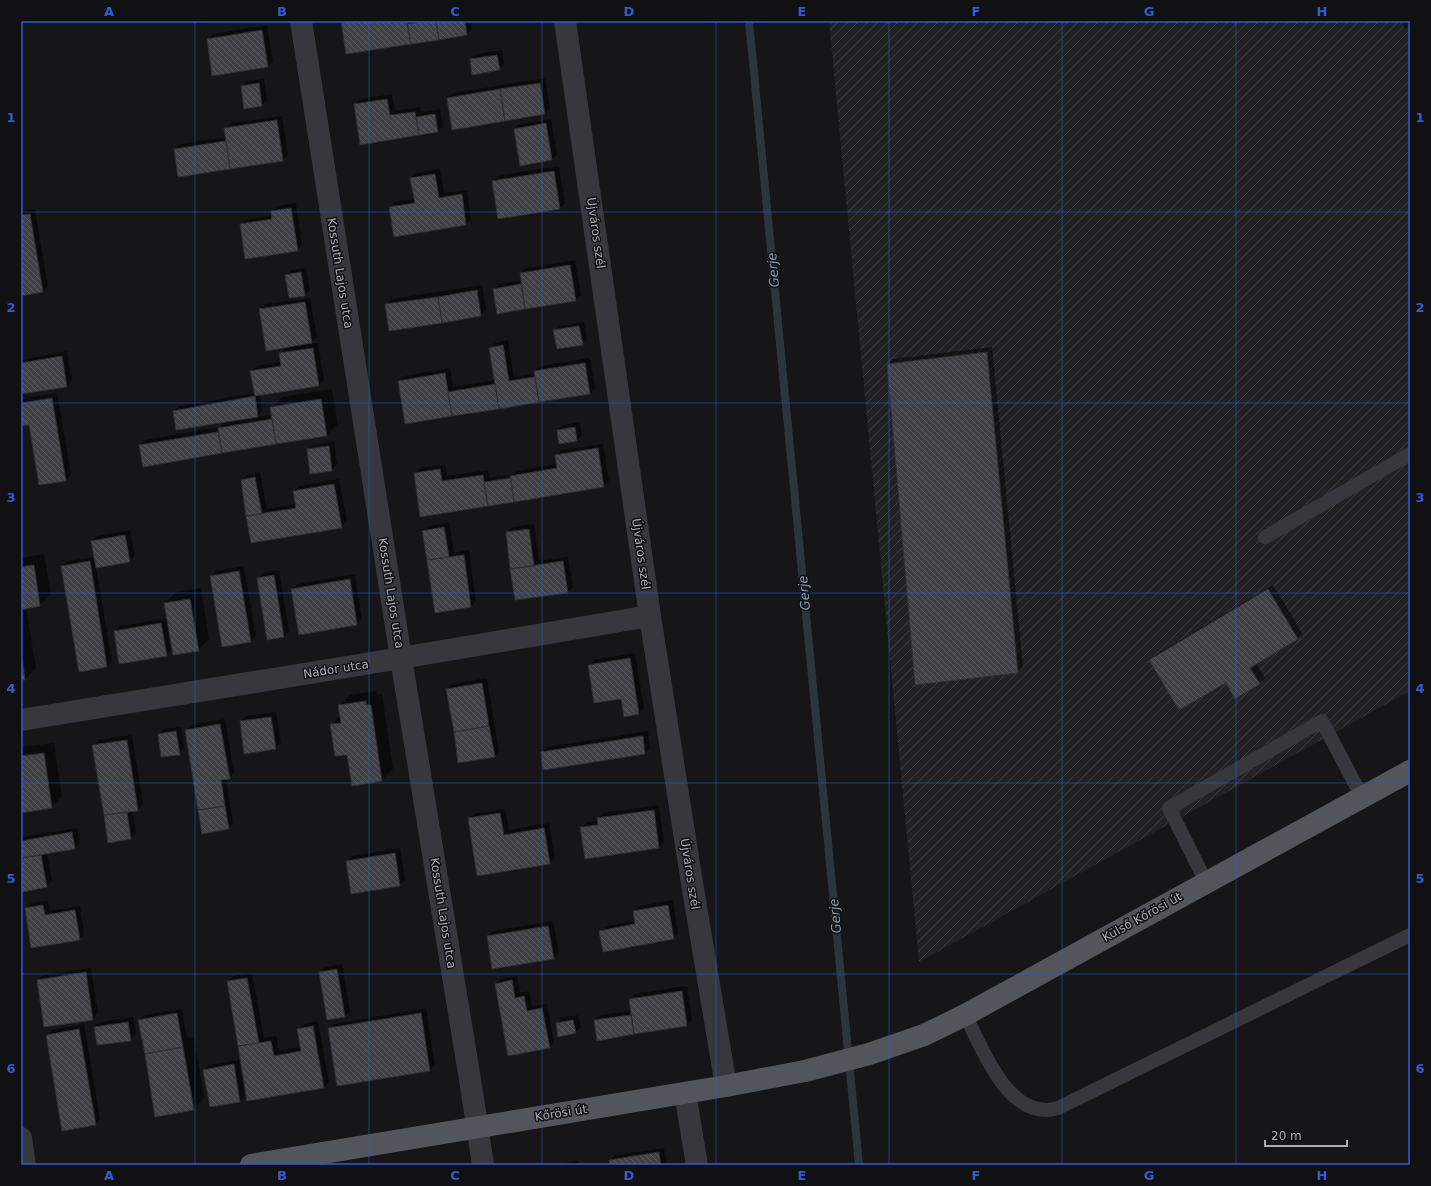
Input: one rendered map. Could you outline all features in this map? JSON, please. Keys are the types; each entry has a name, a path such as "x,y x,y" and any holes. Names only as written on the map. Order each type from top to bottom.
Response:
{"main road":[{"name":"Külső Kőrösi út","path":"869,1054 924,1035 966,1015 1410,771"},
{"name":"Kőrösi út","path":"251,1165 726,1086 824,1066 869,1054"}],"street":[{"name":"Kossuth Lajos utca","path":"301,21 401,658 483,1165"},
{"name":"Újváros szél","path":"565,21 650,616 726,1086"},
{"name":"Nádor utca","path":"21,720 650,616"},
{"path":"685,1092 697,1165"},
{"path":"21,1138 25,1165"}],"lane":[{"path":"1265,537 1410,454"},
{"path":"1206,882 1169,808 1322,721 1362,797"},
{"path":"966,1015 996,1076 1017,1099 1029,1106 1044,1110 1058,1108 1410,935"}],"shaded area":[{"path":"829,21 1401,21 1405,29 1410,27 1410,691 919,962"}],"building":[{"path":"341,21 391,21 391,23 407,21 411,44 346,54"},
{"path":"436,21 439,40 411,44 407,24"},
{"path":"436,21 465,21 467,35 439,40"},
{"path":"262,30 268,67 212,76 207,39"},
{"path":"497,55 500,70 472,75 470,59"},
{"path":"259,83 262,106 244,109 241,86"},
{"path":"540,83 545,114 505,121 500,89"},
{"path":"500,89 505,121 452,130 447,98"},
{"path":"387,99 390,115 415,112 419,135 360,145 354,104"},
{"path":"435,114 438,132 419,135 416,117"},
{"path":"277,120 283,161 230,169 224,128"},
{"path":"546,123 552,160 520,166 514,129"},
{"path":"226,141 230,169 178,177 174,149"},
{"path":"554,171 560,209 498,219 492,181"},
{"path":"435,174 439,198 462,194 466,225 394,237 389,207 415,203 410,178"},
{"path":"291,208 298,251 245,259 240,224 272,219 271,211"},
{"path":"30,214 43,292 21,296 21,215"},
{"path":"570,265 576,301 525,309 520,273"},
{"path":"301,272 305,296 289,298 285,275"},
{"path":"521,284 525,309 497,314 493,289"},
{"path":"477,290 481,316 442,323 438,297"},
{"path":"438,297 442,323 389,331 385,304"},
{"path":"305,302 312,343 266,351 259,309"},
{"path":"579,326 583,345 557,349 553,330"},
{"path":"503,345 509,381 535,377 539,402 499,409 489,348"},
{"path":"313,348 319,386 255,396 250,371 281,366 279,353"},
{"path":"987,352 1018,673 915,685 887,364"},
{"path":"62,356 67,387 21,394 21,363"},
{"path":"585,363 590,394 539,402 534,371"},
{"path":"445,373 452,416 405,424 398,381"},
{"path":"495,384 499,409 452,416 448,392"},
{"path":"255,396 258,417 176,430 173,411"},
{"path":"52,398 66,481 39,485 29,425 21,426 21,403"},
{"path":"321,399 327,436 276,444 270,407"},
{"path":"272,419 276,444 222,453 218,428"},
{"path":"575,427 577,441 559,444 557,430"},
{"path":"218,432 222,453 143,467 139,445"},
{"path":"329,446 332,471 310,474 307,449"},
{"path":"598,448 604,487 514,502 510,476 557,468 555,455"},
{"path":"440,469 442,481 483,475 488,506 420,517 414,473"},
{"path":"255,477 262,514 246,516 241,480"},
{"path":"511,478 514,502 488,506 484,482"},
{"path":"334,484 342,528 251,543 246,516 296,508 293,491"},
{"path":"444,527 449,557 427,560 422,531"},
{"path":"529,529 534,566 510,569 506,532"},
{"path":"125,535 130,562 96,568 91,541"},
{"path":"464,555 471,607 435,613 427,560"},
{"path":"90,561 107,667 79,672 61,566"},
{"path":"563,561 568,593 515,600 510,569"},
{"path":"34,565 40,606 21,610 21,567"},
{"path":"239,571 251,642 222,647 210,576"},
{"path":"274,575 284,637 267,640 257,578"},
{"path":"350,579 357,625 299,635 291,589"},
{"path":"1268,589 1298,639 1250,668 1260,684 1235,699 1226,683 1179,710 1149,660"},
{"path":"190,599 199,651 173,655 164,603"},
{"path":"161,623 167,656 119,664 114,631"},
{"path":"21,654 25,680 21,680"},
{"path":"630,658 639,714 624,717 621,699 594,703 588,665"},
{"path":"482,683 489,726 454,732 446,689"},
{"path":"366,701 366,705 371,705 382,781 352,786 347,755 335,756 330,724 341,723 338,705"},
{"path":"271,717 276,749 244,754 240,721"},
{"path":"220,724 230,779 221,780 225,806 198,810 185,730"},
{"path":"489,726 495,757 458,763 454,732"},
{"path":"176,731 180,755 161,757 158,734"},
{"path":"643,736 645,754 543,770 541,752"},
{"path":"127,740 138,811 104,815 92,745"},
{"path":"44,753 52,808 21,813 21,756"},
{"path":"225,806 229,829 202,834 198,810"},
{"path":"654,810 659,848 585,859 580,827 598,825 597,818"},
{"path":"127,812 131,839 108,843 104,815"},
{"path":"500,813 504,835 544,828 550,864 477,876 468,818"},
{"path":"72,832 75,849 21,858 21,841"},
{"path":"395,853 400,886 351,894 346,861"},
{"path":"41,855 47,887 22,892 21,858"},
{"path":"43,905 45,915 75,910 80,940 31,948 25,908"},
{"path":"668,905 674,939 603,952 599,931 635,924 633,911"},
{"path":"548,926 554,959 492,969 487,936"},
{"path":"337,969 345,1017 327,1020 319,972"},
{"path":"86,972 93,1020 44,1027 37,980"},
{"path":"247,978 259,1043 238,1046 227,981"},
{"path":"512,980 515,998 524,996 527,1011 542,1008 550,1048 508,1056 495,984"},
{"path":"682,991 687,1026 634,1034 629,999"},
{"path":"177,1013 183,1047 145,1054 138,1020"},
{"path":"421,1013 430,1071 337,1086 328,1028"},
{"path":"631,1015 634,1034 597,1041 594,1020"},
{"path":"573,1020 576,1033 558,1037 556,1023"},
{"path":"128,1022 131,1041 97,1045 94,1027"},
{"path":"313,1026 324,1088 247,1101 238,1046 271,1041 274,1056 301,1051 297,1029"},
{"path":"79,1029 96,1125 62,1131 46,1035"},
{"path":"183,1047 194,1110 155,1117 145,1054"},
{"path":"234,1064 240,1102 210,1107 203,1070"},
{"path":"659,1152 661,1165 610,1165 609,1160"}],"waterway":[{"name":"Gerje","path":"749,21 859,1165"}]}
